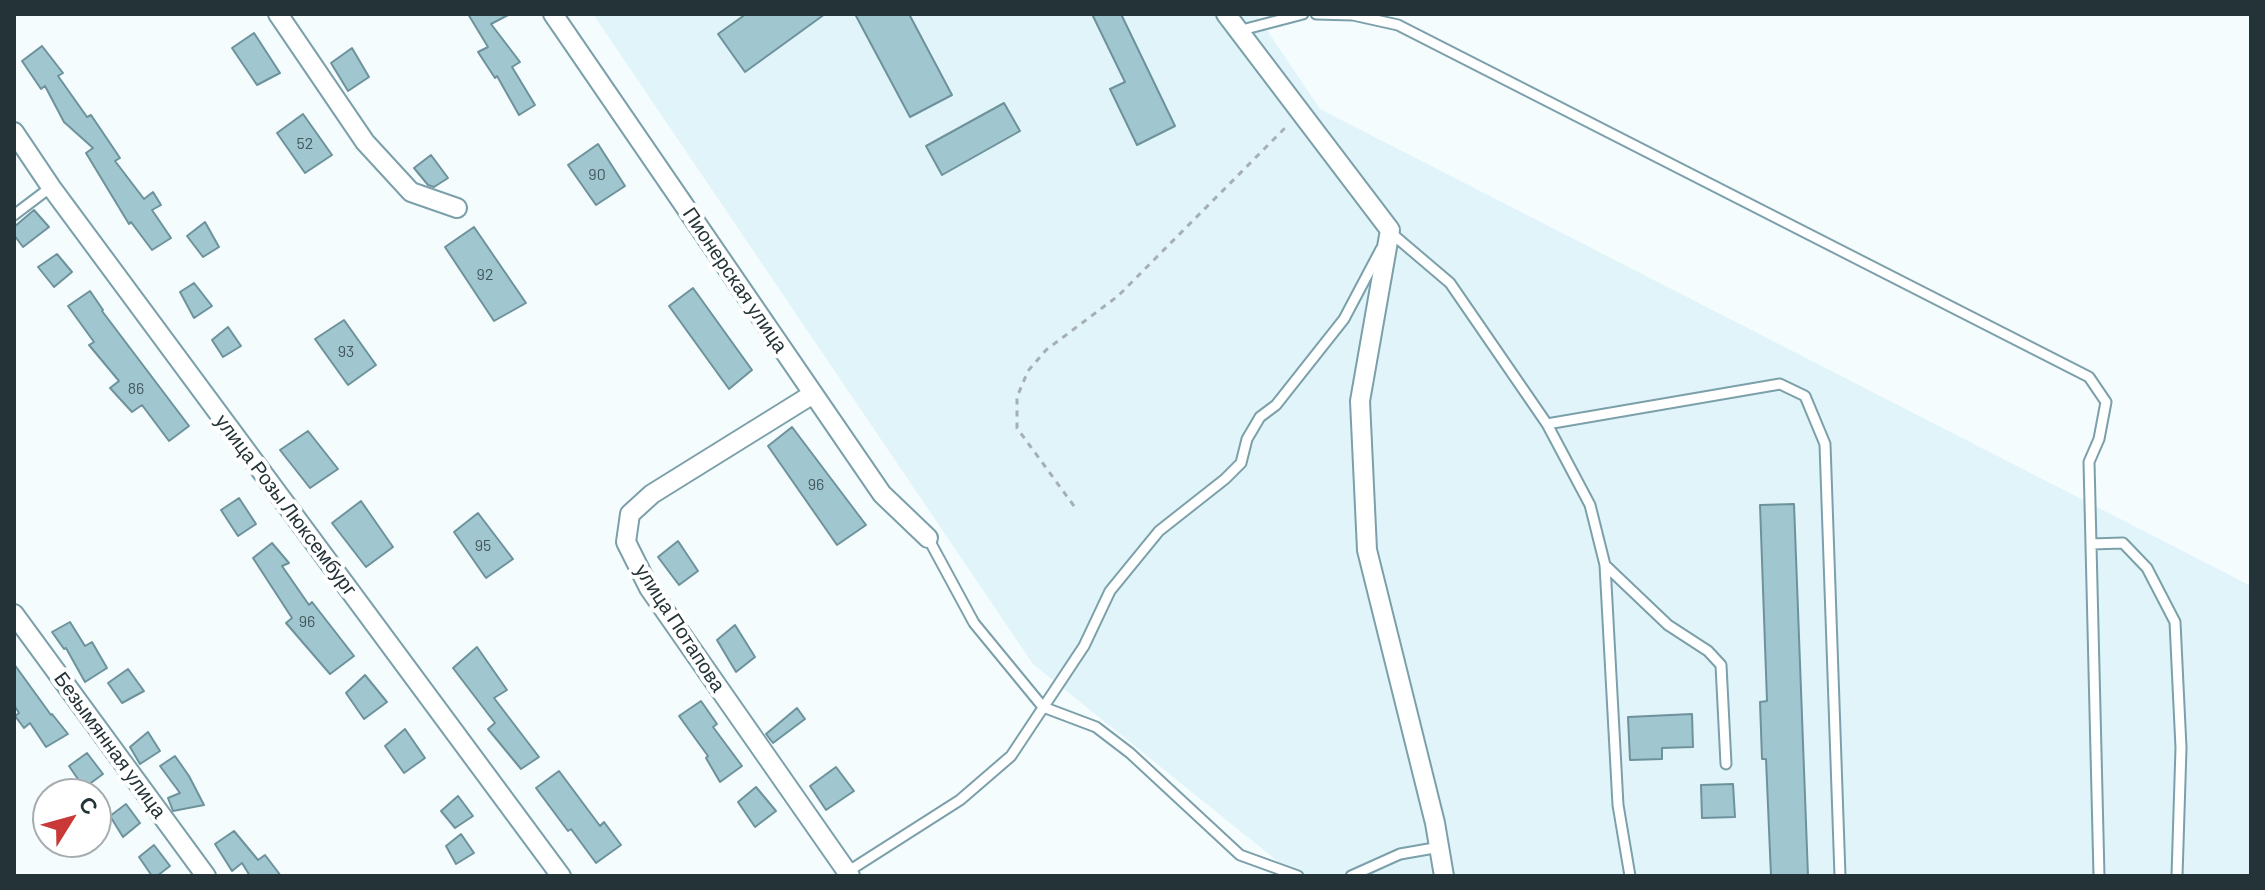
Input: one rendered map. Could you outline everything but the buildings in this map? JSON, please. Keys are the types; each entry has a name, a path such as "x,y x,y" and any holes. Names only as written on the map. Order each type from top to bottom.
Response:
{"street":[{"path":"278,14 365,142 411,192 457,208"},
{"name":"Пионерская улица","path":"553,14 882,494 928,538"},
{"path":"1226,14 1390,230 1360,401 1367,550 1440,847 1444,876"},
{"name":"улица Розы Люксембург","path":"14,132 51,187 561,876"},
{"name":"улица Потапова","path":"813,394 652,494 630,514 626,542 649,588 846,875"},
{"name":"Безымянная улица","path":"14,614 206,876"}],"lane":[{"path":"1238,31 1303,14"},
{"path":"1316,14 1353,15 1398,25 2089,377 2106,402 2099,439 2089,462 2099,876"},
{"path":"14,215 51,187"},
{"path":"846,875 960,800 1011,756 1084,646 1110,591 1159,531 1241,463 1247,439 1260,417 1276,405 1344,319 1390,230 1450,283 1547,424 1590,505 1605,565 1618,805 1630,876"},
{"path":"1547,424 1780,384 1805,396 1825,444 1840,876"},
{"path":"928,538 974,623 1043,707 1096,727 1130,753 1240,855 1298,876"},
{"path":"2091,544 2123,543 2147,568 2175,622 2181,748 2177,876"},
{"path":"1605,565 1668,625 1708,651 1721,665 1726,764"},
{"path":"1351,876 1400,854 1440,847"}],"path":[{"path":"1074,506 1017,428 1017,397 1028,371 1046,350 1118,296 1300,113"}],"shaded area":[{"path":"593,14 1256,14 1320,109 2251,586 2251,876 1296,876 1033,664"}]}
